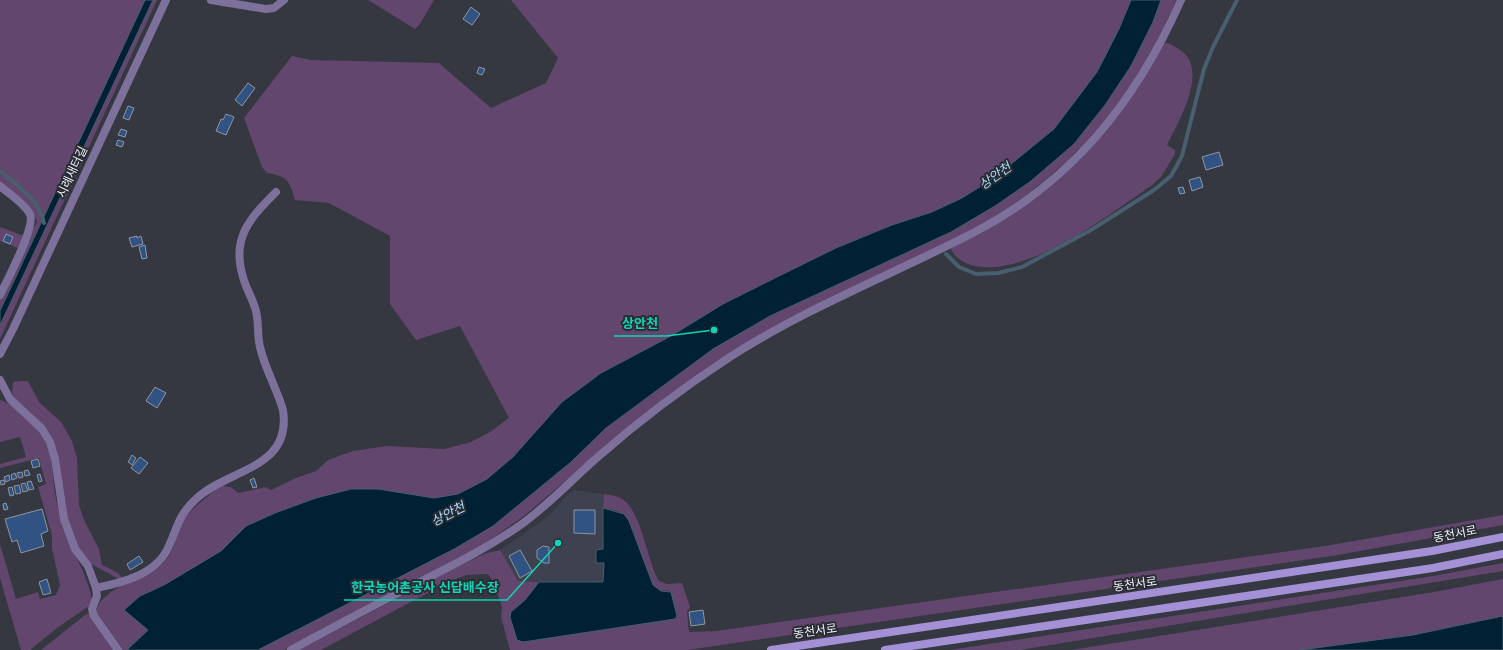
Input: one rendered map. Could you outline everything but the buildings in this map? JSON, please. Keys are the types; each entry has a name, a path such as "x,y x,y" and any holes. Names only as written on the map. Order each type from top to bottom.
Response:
{"main road":[{"name":"동천서로","path":"771,650 1432,551 1503,537"},
{"path":"885,650 1426,569 1503,554"}],"street":[{"name":"시례새터길","path":"0,354 166,0"},
{"path":"210,0 266,9 274,8 284,0"},
{"path":"291,650 496,542 548,504 598,457 649,414 706,373 752,343 810,312 970,234 1028,198 1076,159 1116,114 1146,69 1181,0"},
{"path":"0,186 28,211 32,222 0,295"},
{"path":"96,588 131,579 161,558 166,551 178,521 189,506 206,491 258,462 278,447 282,438 284,420 283,410 260,346 256,311 243,278 239,252 244,230 261,206 276,192"},
{"path":"0,380 14,403 42,429 50,442 55,460 64,519 75,549 88,566 96,588 97,596 92,609 96,620 118,650"}],"shaded area":[{"path":"0,0 145,0 0,310 0,300 37,221 32,211 0,182"},
{"path":"153,0 157,0 0,339 0,325"},
{"path":"368,0 434,0 420,24 415,29"},
{"path":"511,0 1131,0 1119,29 1097,72 1054,129 994,178 962,198 932,212 892,225 836,248 723,304 671,336 601,373 562,402 513,457 487,479 458,494 434,498 408,495 316,498 275,513 246,526 221,551 164,585 140,596 125,610 148,630 127,650 41,650 85,615 90,613 94,623 99,619 96,611 106,596 124,584 154,570 161,565 172,550 186,517 201,502 222,486 231,487 238,493 266,487 271,490 296,478 316,471 328,460 353,451 387,446 444,449 471,442 490,432 509,418 460,326 416,340 390,304 390,236 329,203 295,200 287,180 274,174 267,173 262,167 244,118 292,56 311,60 439,63 491,108 546,83 558,58"},
{"path":"1161,0 1176,0 1160,35 1142,67 1123,96 1079,149 1054,173 1025,196 994,218 704,370 647,412 524,516 484,544 285,650 258,650 456,548 493,526 571,462 606,428 713,349 770,316 951,232 995,206 1030,181 1074,144 1105,105 1131,66 1153,22"},
{"path":"1163,43 1170,44 1180,50 1189,59 1192,70 1192,83 1184,110 1167,145 1175,150 1175,154 1161,177 1151,186 1112,213 1063,243 1038,255 1013,264 989,267 968,264 955,256 951,248 1022,208 1053,185 1072,168 1107,130 1123,109 1151,66"},
{"path":"0,227 24,236 18,248 0,241"},
{"path":"28,381 39,402 61,422 72,441 77,458 79,505 84,520 99,549 102,565 118,573 122,578 119,579 93,565 82,555 68,525 56,449 16,401 12,393 13,382"},
{"path":"0,400 4,401 20,412 37,428 44,439 52,462 56,500 60,514 87,582 92,600 89,606 57,628 30,650 21,650 0,578 0,544 16,599 38,592 40,599 56,595 60,585 52,548 52,535 38,487 46,484 39,458 0,468 0,464 26,457 20,437 0,442"},
{"path":"574,490 604,494 603,550 596,550 596,563 604,563 603,582 518,581 500,550 542,521 568,494"},
{"path":"604,494 616,496 629,505 639,524 659,581 667,584 682,583 690,607 687,612 689,632 716,631 1325,546 1503,515 1503,525 1338,555 687,650 510,650 501,617 502,607 493,581 488,574 467,575 450,581 321,650 299,650 461,565 484,554 500,550 518,581 539,582 525,600 511,612 510,618 517,640 523,642 675,619 668,590 661,591 653,585 629,521 618,511 603,508"},
{"path":"1503,563 1503,571 1020,650 950,650 1433,576"},
{"path":"1503,579 1503,616 1413,635 1300,650 1071,650 1434,592"}],"water":[{"path":"145,0 153,0 0,325 0,311"},
{"path":"1131,0 1161,0 1153,22 1131,66 1105,105 1074,144 1031,181 995,206 951,232 770,316 713,349 606,428 571,462 493,526 456,548 258,650 127,650 148,630 124,610 140,596 164,585 221,551 246,526 275,513 316,498 351,489 378,489 434,498 458,494 487,479 513,457 562,402 601,373 671,336 723,304 777,277 836,248 892,225 932,212 962,198 994,178 1054,129 1097,72 1119,29"},
{"path":"603,508 624,514 629,521 653,585 661,591 671,592 677,616 675,619 523,642 517,640 510,617 511,612 525,600 539,582 603,582 604,563 596,563 596,550 603,549"},
{"path":"1503,616 1503,650 1300,650 1413,635"}],"waterway":[{"path":"946,254 959,267 976,274 998,273 1022,267 1091,230 1154,190 1171,176 1182,156 1204,69 1213,47 1237,0"},
{"path":"0,171 33,201 42,215 44,223"}],"place":[{"name":"상안천","path":"714,330"},
{"name":"한국농어촌공사 신답배수장","path":"558,543"}]}
